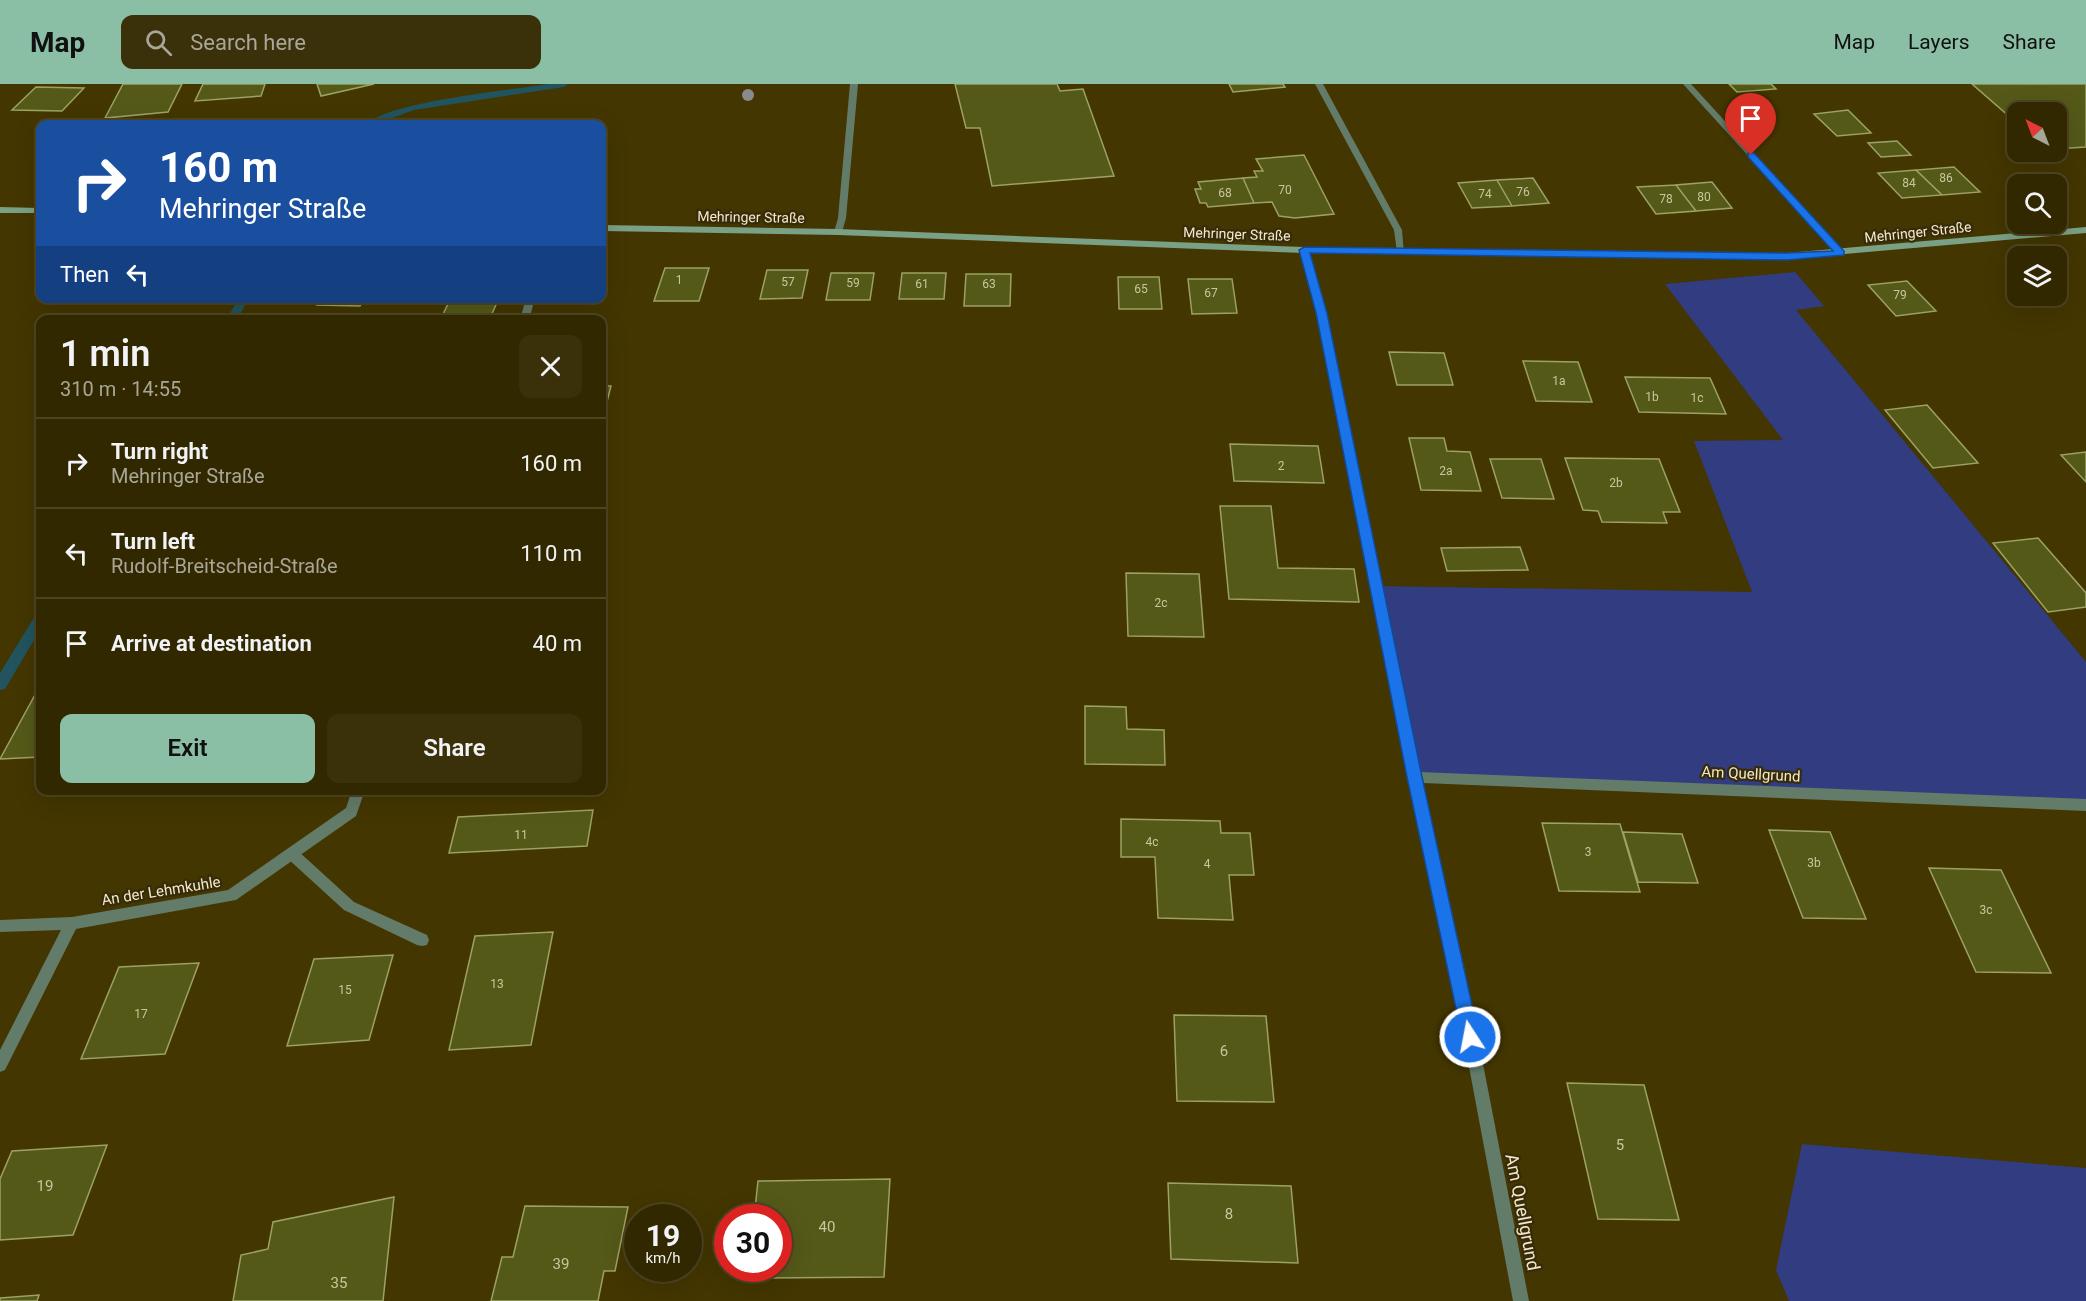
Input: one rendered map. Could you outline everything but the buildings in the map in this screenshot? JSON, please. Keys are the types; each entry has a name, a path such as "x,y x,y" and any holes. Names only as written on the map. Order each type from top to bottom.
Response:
{"main road":[{"path":"0,210 36,211"},
{"name":"Mehringer Straße","path":"606,228 838,232 1304,250 1787,256 2086,230"}],"street":[{"path":"838,232 842,218 854,84"},
{"path":"1319,84 1398,230 1401,252"},
{"path":"1687,84 1841,253"},
{"name":"Am Quellgrund","path":"1304,250 1322,313 1415,777 1458,971 1521,1301"},
{"name":"Am Quellgrund","path":"1415,777 2086,805"},
{"name":"An der Lehmkuhle","path":"0,926 72,923 231,896 351,812 357,795"},
{"path":"292,854 349,906 422,940"},
{"path":"0,1065 72,923"}],"shaded area":[{"path":"1795,272 1824,306 1796,310 2086,662 2086,805 1415,777 1376,586 1752,592 1694,441 1783,440 1665,284"},
{"path":"1802,1144 2086,1168 2086,1301 1789,1301 1776,1270"}],"waterway":[{"path":"377,120 413,108 564,84"},
{"path":"234,315 241,303"},
{"path":"0,685 36,626"}],"route":[{"path":"1470,1037 1458,971 1415,777 1322,313 1304,250 1787,256 1841,253 1751,155"}]}
